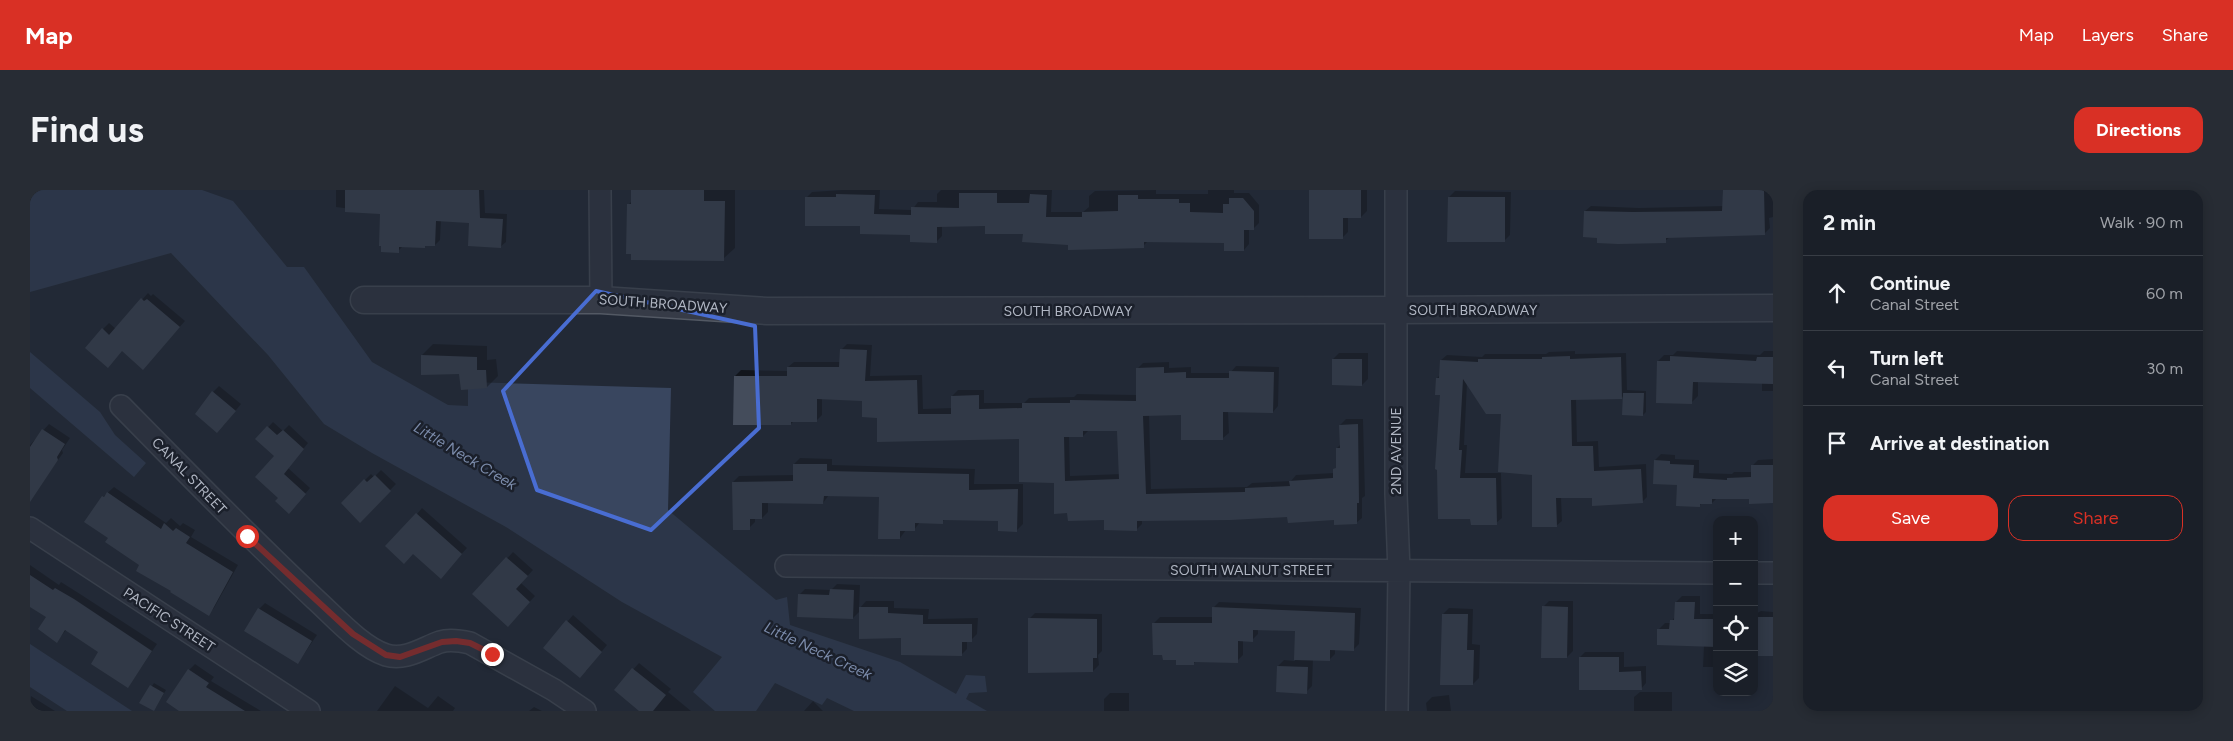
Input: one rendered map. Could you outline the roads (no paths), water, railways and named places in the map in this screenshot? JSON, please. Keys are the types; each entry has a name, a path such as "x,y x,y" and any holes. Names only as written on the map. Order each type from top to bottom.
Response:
{"street":[{"path":"600,190 601,300"},
{"name":"2ND AVENUE","path":"1396,190 1396,494 1399,571 1397,711"},
{"name":"SOUTH BROADWAY","path":"364,300 601,300 767,311 1773,308"},
{"name":"CANAL STREET","path":"121,406 247,536 353,634 374,649 386,655 400,657 442,642 470,643 554,690 585,711"},
{"name":"PACIFIC STREET","path":"30,528 308,711"},
{"name":"SOUTH WALNUT STREET","path":"786,566 1713,573"},
{"path":"1758,573 1773,573"}],"water":[{"name":"Little Neck Creek","path":"30,190 202,190 233,201 287,267 304,267 372,362 448,405 468,406 468,382 671,388 668,510 776,600 787,597 790,625 900,662 956,694 966,675 985,676 987,692 969,693 966,699 987,711 854,711 827,698 822,705 775,683 756,711 715,711 693,692 722,657 622,602 506,527 372,453 324,424 268,355 171,253 30,292"},
{"path":"30,352 100,412 115,435 146,463 134,477 30,388"},
{"path":"30,644 132,711 67,711 30,687"}]}
